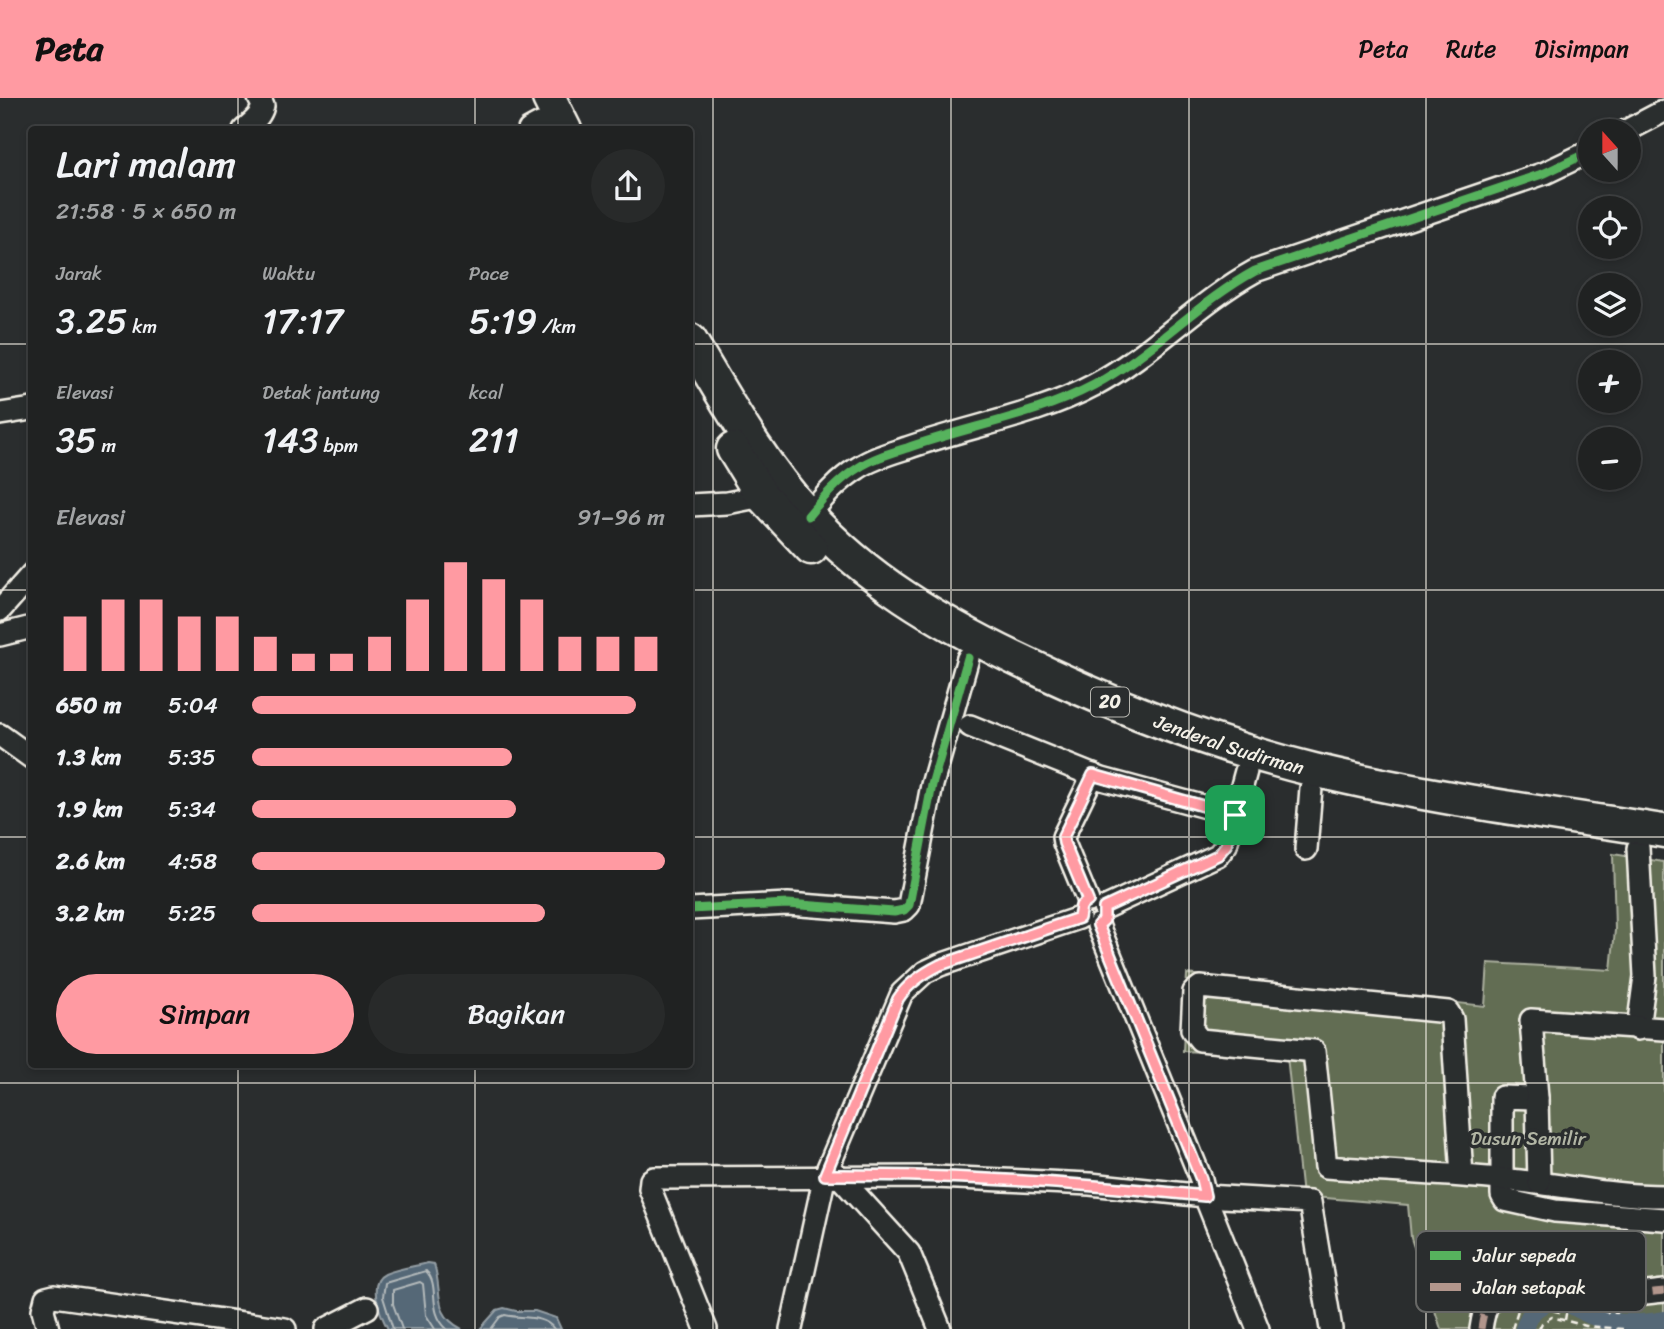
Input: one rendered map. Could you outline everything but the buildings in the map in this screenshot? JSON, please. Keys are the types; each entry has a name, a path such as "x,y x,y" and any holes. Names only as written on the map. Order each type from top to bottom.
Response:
{"highway":[{"name":"Jenderal Sudirman","path":"693,345 770,469 808,516 861,566 912,604 967,635 1248,762 1664,831"},
{"name":"20","path":"693,385 762,496 792,530 847,581 901,621 968,658 1110,723 1248,762 1311,788 1381,804 1651,850"}],"street":[{"path":"249,126 261,112 263,106 259,98"},
{"path":"1642,123 1664,111"},
{"path":"808,516 825,495 874,459 1064,400 1098,383 1149,349 1219,293 1255,271 1545,173 1578,157"},
{"path":"0,414 28,410"},
{"path":"693,505 727,503 762,496"},
{"path":"0,610 28,578"},
{"path":"0,635 28,628"},
{"path":"693,909 788,904 894,912 904,910 909,905 932,785 968,658"},
{"path":"970,726 1093,775 1235,815"},
{"path":"0,734 28,755"},
{"path":"791,1329 831,1175 898,999 925,972 940,965 1092,913 1213,859 1226,845 1248,762"},
{"path":"1093,775 1063,837 1064,843 1201,1179 1205,1196 1258,1329"},
{"path":"1306,849 1311,788"},
{"path":"1638,1029 1644,976 1651,850"},
{"path":"1462,1177 1452,1019 1448,1012 1200,987 1194,992 1192,1030 1200,1040 1314,1051 1326,1167 1462,1177 1503,1179 1616,1194 1664,1196"},
{"path":"1539,1183 1537,1098 1531,1020 1664,1029"},
{"path":"1537,1098 1502,1097 1502,1195 1510,1201 1555,1211 1664,1219"},
{"path":"831,1175 909,1253 940,1329"},
{"path":"706,1329 650,1189 651,1180 654,1178 831,1175 935,1177 1090,1184 1205,1196 1310,1202 1331,1329"},
{"path":"1646,1293 1664,1292"},
{"path":"48,1329 43,1304 46,1298 54,1296 285,1329"},
{"path":"326,1329 367,1308"}],"path":[{"path":"1512,1329 1517,1312"},
{"path":"1559,1312 1566,1314 1565,1320"},
{"path":"1539,1329 1542,1323 1552,1317 1586,1326 1623,1329"}],"green space":[{"name":"Dusun Semilir","path":"1613,854 1664,862 1664,1329 1441,1329 1435,1312 1646,1312 1646,1231 1416,1231 1416,1253 1411,1238 1408,1205 1302,1196 1287,1056 1183,1051 1187,974 1485,1006 1488,963 1611,970 1615,930"}],"water":[{"path":"434,1264 442,1309 453,1323 462,1329 388,1329 377,1300 376,1285 379,1278 390,1272"},
{"path":"504,1308 535,1311 556,1318 561,1329 480,1329 497,1310"}],"waterway":[{"path":"1524,1329 1533,1312"},
{"path":"1584,1312 1617,1322 1664,1320"}],"marked path":[{"path":"1646,1293 1664,1291"},
{"path":"1481,1329 1485,1312"}],"cycle path":[{"path":"808,516 837,484 870,461 930,440 1049,405 1094,385 1135,359 1214,298 1255,271 1545,173 1578,157"},
{"path":"693,909 788,904 894,912 904,910 909,905 932,785 968,658"}],"route":[{"path":"1093,775 1235,815 1226,845 1218,855 1104,908 1104,920 1098,925 1201,1179 1205,1196 1090,1184 825,1175 902,993 925,972 940,965 1079,918 1081,906 1088,901 1063,837 1093,775"}]}
